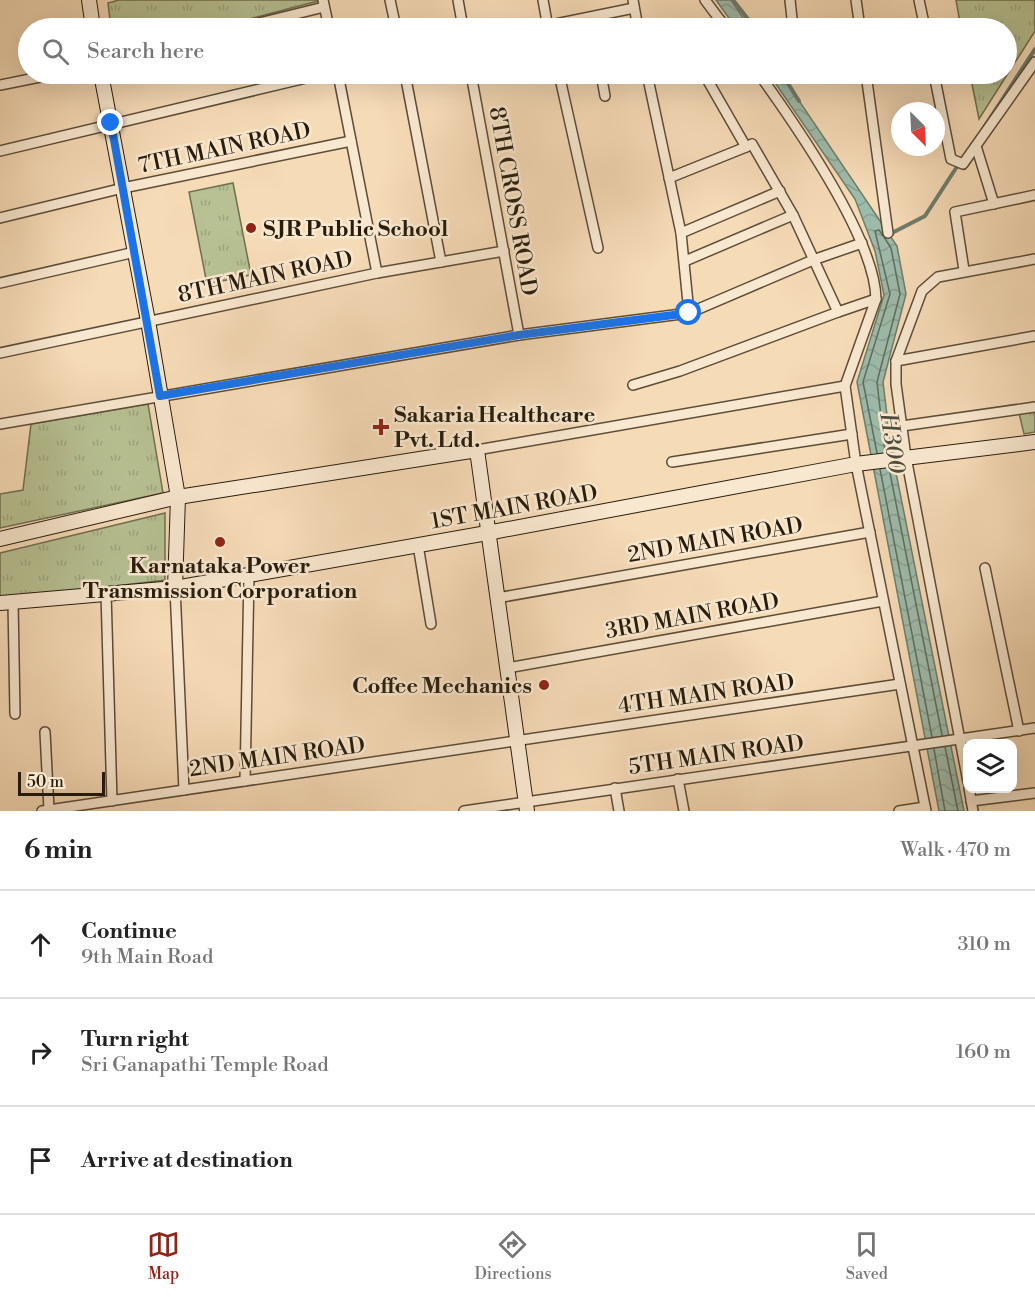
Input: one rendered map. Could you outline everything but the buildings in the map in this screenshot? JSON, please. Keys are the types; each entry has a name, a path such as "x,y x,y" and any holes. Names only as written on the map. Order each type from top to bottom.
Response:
{"street":[{"path":"90,0 92,18"},
{"path":"390,0 394,18"},
{"path":"458,0 461,18"},
{"path":"543,0 546,18"},
{"path":"705,0 718,18"},
{"path":"790,0 793,18"},
{"path":"856,0 859,18"},
{"path":"919,0 923,18"},
{"path":"273,18 323,3 326,18"},
{"path":"589,18 633,4"},
{"path":"936,84 951,159 963,164 1035,62"},
{"path":"0,85 18,81"},
{"path":"103,84 148,321 178,497 175,588 184,790"},
{"path":"0,151 280,84"},
{"path":"340,84 376,273"},
{"path":"407,84 441,262"},
{"name":"8TH CROSS ROAD","path":"473,84 519,335"},
{"path":"561,84 598,248"},
{"path":"603,84 605,96"},
{"path":"652,84 681,233 689,313"},
{"path":"710,84 747,147"},
{"path":"766,84 786,112 862,243 876,279 876,298 845,386 856,464 925,809 899,811"},
{"path":"867,84 888,233"},
{"name":"7TH MAIN ROAD","path":"0,219 123,188 351,141"},
{"path":"669,178 752,144 793,214 838,312"},
{"path":"976,146 993,204"},
{"path":"681,233 780,190"},
{"path":"964,270 955,212 1035,195"},
{"path":"685,261 793,214"},
{"path":"0,424 519,335 689,313 813,260 862,243"},
{"name":"8TH MAIN ROAD","path":"0,353 376,273 504,251"},
{"path":"0,283 135,252"},
{"path":"963,758 906,457 896,361 922,291 938,277 964,270 1035,259"},
{"path":"633,384 680,371 876,298"},
{"path":"896,361 1035,336"},
{"path":"0,539 178,497 477,450 845,386"},
{"path":"902,426 1035,407"},
{"path":"672,462 852,434"},
{"name":"1ST MAIN ROAD","path":"7,602 175,588 856,464 1035,442"},
{"path":"464,811 526,806 477,450"},
{"name":"2ND MAIN ROAD","path":"496,598 870,531"},
{"path":"418,545 431,624"},
{"path":"985,568 1019,731"},
{"path":"245,781 249,575"},
{"path":"106,593 112,801"},
{"name":"3RD MAIN ROAD","path":"507,668 884,601"},
{"path":"7,602 15,714"},
{"name":"4TH MAIN ROAD","path":"517,740 900,684"},
{"name":"5TH MAIN ROAD","path":"526,806 615,788 1035,728"},
{"path":"45,732 46,810"},
{"name":"2ND MAIN ROAD","path":"46,810 517,740"},
{"path":"678,779 684,811"},
{"path":"615,788 619,811"},
{"path":"972,806 1035,793"}],"green space":[{"path":"119,0 318,1 253,18 110,18 108,3"},
{"path":"956,0 1035,0 1035,31 1017,59 1017,18 959,18"},
{"path":"972,84 1001,84 979,119"},
{"path":"233,183 251,275 207,284 189,192"},
{"path":"148,404 163,493 0,528 0,494 23,490 31,424"},
{"path":"1035,410 1035,432 1024,434 1019,413"},
{"path":"165,513 165,580 0,600 0,553"}],"water":[{"path":"716,0 731,0 743,18 729,18"},
{"path":"776,84 788,84 897,246 906,294 883,382 891,448 964,811 939,811 857,382 884,295 875,251 855,199"}],"waterway":[{"name":"H300","path":"733,0 747,18"},
{"path":"1017,77 1035,49"},
{"name":"H300","path":"788,84 799,101"},
{"path":"983,129 1012,84"},
{"path":"890,234 925,216 960,162"}],"place":[{"name":"SJR Public School","path":"251,228"},
{"name":"Sakaria Healthcare Pvt. Ltd.","path":"381,427"},
{"name":"Karnataka Power Transmission Corporation","path":"220,542"},
{"name":"Coffee Mechanics","path":"544,685"}],"route":[{"path":"111,123 160,396 519,335 689,313"}]}
